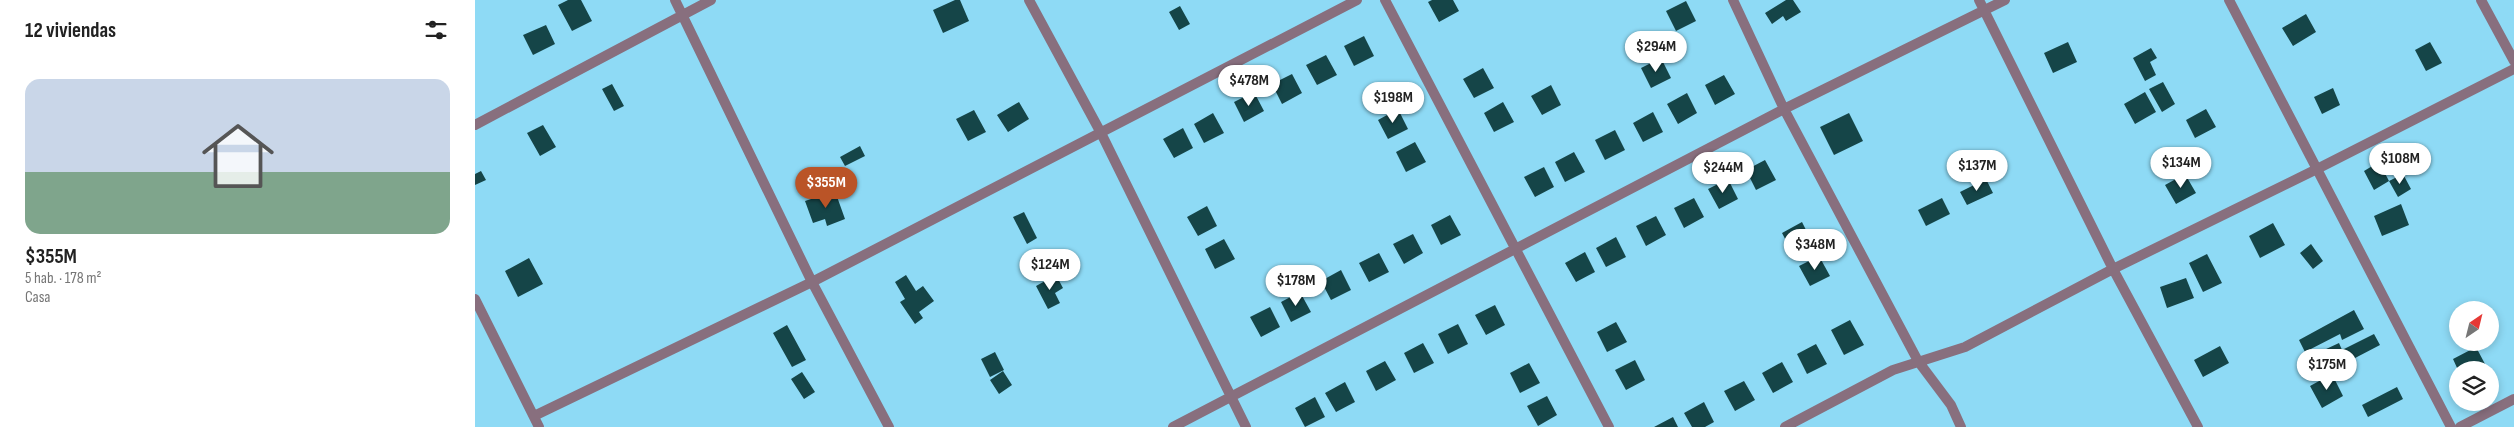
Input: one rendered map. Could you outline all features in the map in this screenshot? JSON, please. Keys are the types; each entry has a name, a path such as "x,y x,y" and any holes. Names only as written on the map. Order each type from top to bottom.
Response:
{"street":[{"path":"675,0 812,282 889,427"},
{"path":"475,125 711,0"},
{"path":"1029,0 1101,133 1230,398 1246,427"},
{"path":"534,416 812,282 1357,0"},
{"path":"1385,0 1609,427"},
{"path":"1733,0 1784,109 1918,361 1951,405 1961,427"},
{"path":"1979,0 2113,269 2198,427"},
{"path":"1173,427 1517,250 1784,109 2005,0"},
{"path":"2229,0 2451,427"},
{"path":"2481,0 2514,61"},
{"path":"1785,427 1893,370 1965,347 2113,269 2317,169 2514,69"},
{"path":"475,299 539,427"},
{"path":"2459,427 2514,399"}],"building":[{"path":"568,0 581,0 592,21 572,31 558,5"},
{"path":"955,0 960,0 969,21 943,33 933,10"},
{"path":"1432,0 1453,0 1459,11 1439,22 1428,2"},
{"path":"1786,0 1793,0 1801,12 1786,21 1783,16 1772,24 1765,13"},
{"path":"1686,1 1696,21 1676,31 1666,11"},
{"path":"1180,6 1190,24 1179,30 1169,12"},
{"path":"2306,14 2316,32 2293,46 2282,28"},
{"path":"546,25 555,44 533,55 523,35"},
{"path":"1364,36 1374,56 1354,66 1344,46"},
{"path":"2068,42 2077,62 2053,73 2044,53"},
{"path":"2430,42 2442,63 2426,71 2415,50"},
{"path":"2151,48 2157,58 2150,62 2156,75 2145,81 2133,58"},
{"path":"1326,55 1337,75 1317,85 1306,65"},
{"path":"1661,58 1671,78 1651,88 1641,68"},
{"path":"1483,68 1494,88 1474,98 1463,79"},
{"path":"1292,74 1302,93 1282,104 1272,84"},
{"path":"1724,75 1735,94 1715,105 1705,85"},
{"path":"2163,82 2175,104 2162,112 2149,89"},
{"path":"612,84 624,106 614,111 602,89"},
{"path":"1551,85 1561,105 1542,115 1531,96"},
{"path":"2333,88 2340,105 2322,114 2314,97"},
{"path":"1254,92 1264,111 1244,122 1234,102"},
{"path":"2145,92 2156,112 2135,124 2124,104"},
{"path":"1687,93 1697,113 1678,124 1667,104"},
{"path":"1019,102 1029,119 1008,132 997,115"},
{"path":"1503,102 1514,122 1494,132 1484,113"},
{"path":"1398,109 1408,129 1388,139 1378,120"},
{"path":"2206,109 2216,127 2195,138 2186,120"},
{"path":"974,110 986,132 968,141 956,119"},
{"path":"1653,112 1663,132 1643,142 1633,123"},
{"path":"1213,113 1224,133 1204,143 1194,124"},
{"path":"1849,113 1863,141 1834,155 1820,127"},
{"path":"543,125 556,147 540,156 527,133"},
{"path":"1183,128 1193,148 1174,158 1163,139"},
{"path":"1615,130 1625,150 1605,160 1595,140"},
{"path":"1415,142 1426,162 1406,172 1396,152"},
{"path":"860,146 865,156 845,166 840,157"},
{"path":"1574,152 1585,172 1565,182 1555,162"},
{"path":"1765,160 1776,180 1756,190 1746,170"},
{"path":"2379,162 2389,181 2374,190 2364,171"},
{"path":"1544,167 1554,187 1535,197 1524,177"},
{"path":"481,171 486,180 475,185 475,174"},
{"path":"2185,174 2196,193 2176,204 2165,185"},
{"path":"2403,174 2411,189 2398,197 2389,181"},
{"path":"1728,179 1738,199 1719,209 1708,189"},
{"path":"1986,179 1993,193 1967,205 1960,192"},
{"path":"835,191 845,219 827,226 825,219 813,223 805,201"},
{"path":"1694,198 1704,217 1684,228 1674,208"},
{"path":"1942,198 1950,214 1926,226 1918,210"},
{"path":"2401,204 2409,225 2382,236 2374,216"},
{"path":"1207,206 1217,226 1198,236 1187,217"},
{"path":"1024,212 1037,238 1027,244 1013,217"},
{"path":"1450,215 1461,235 1441,245 1431,225"},
{"path":"1656,216 1666,235 1646,246 1636,226"},
{"path":"1802,222 1812,242 1792,252 1782,233"},
{"path":"2273,223 2285,245 2260,258 2249,236"},
{"path":"1413,234 1423,253 1404,264 1393,244"},
{"path":"1616,237 1626,257 1606,267 1596,248"},
{"path":"1224,239 1235,259 1215,269 1205,249"},
{"path":"2311,244 2323,261 2313,269 2300,253"},
{"path":"1585,252 1595,272 1576,282 1565,263"},
{"path":"1379,253 1389,272 1369,282 1359,263"},
{"path":"2207,254 2222,283 2203,292 2189,263"},
{"path":"1819,256 1830,276 1810,286 1799,266"},
{"path":"529,258 543,284 518,297 505,271"},
{"path":"1341,270 1351,290 1331,300 1321,281"},
{"path":"906,275 916,291 923,286 934,301 919,312 923,318 915,324 900,302 905,299 895,282"},
{"path":"1056,275 1063,288 1055,293 1060,303 1048,309 1036,286"},
{"path":"2186,278 2194,298 2167,308 2160,287"},
{"path":"1300,292 1311,312 1291,322 1281,302"},
{"path":"1495,305 1505,325 1486,335 1475,315"},
{"path":"1270,307 1280,327 1261,337 1250,317"},
{"path":"2354,310 2364,329 2342,340 2340,334 2305,352 2299,340"},
{"path":"1850,320 1864,345 1844,355 1831,330"},
{"path":"1616,322 1627,342 1607,352 1597,332"},
{"path":"1458,324 1468,344 1448,354 1438,334"},
{"path":"787,325 806,360 792,367 773,333"},
{"path":"2374,334 2380,345 2334,369 2324,350 2339,343 2342,350"},
{"path":"1423,343 1434,363 1414,373 1404,353"},
{"path":"1816,344 1827,364 1807,374 1797,354"},
{"path":"2220,346 2229,363 2203,377 2194,360"},
{"path":"2468,351 2478,351 2483,361 2454,361 2453,359"},
{"path":"995,352 1004,370 990,377 981,359"},
{"path":"1635,360 1645,380 1626,390 1615,370"},
{"path":"1385,361 1396,380 1376,391 1366,371"},
{"path":"1782,362 1793,382 1773,393 1762,373"},
{"path":"1529,363 1540,383 1520,393 1510,373"},
{"path":"1003,371 1012,385 999,394 990,380"},
{"path":"802,372 815,392 804,399 791,379"},
{"path":"2332,374 2343,396 2322,408 2310,386"},
{"path":"1744,381 1755,400 1735,411 1724,391"},
{"path":"1345,382 1355,402 1336,412 1325,393"},
{"path":"2397,387 2403,399 2368,417 2362,405"},
{"path":"1547,396 1557,415 1538,426 1527,406"},
{"path":"1315,397 1325,417 1305,427 1295,408"},
{"path":"1704,402 1714,422 1705,427 1692,427 1684,413"},
{"path":"1673,417 1678,427 1654,427"}]}
